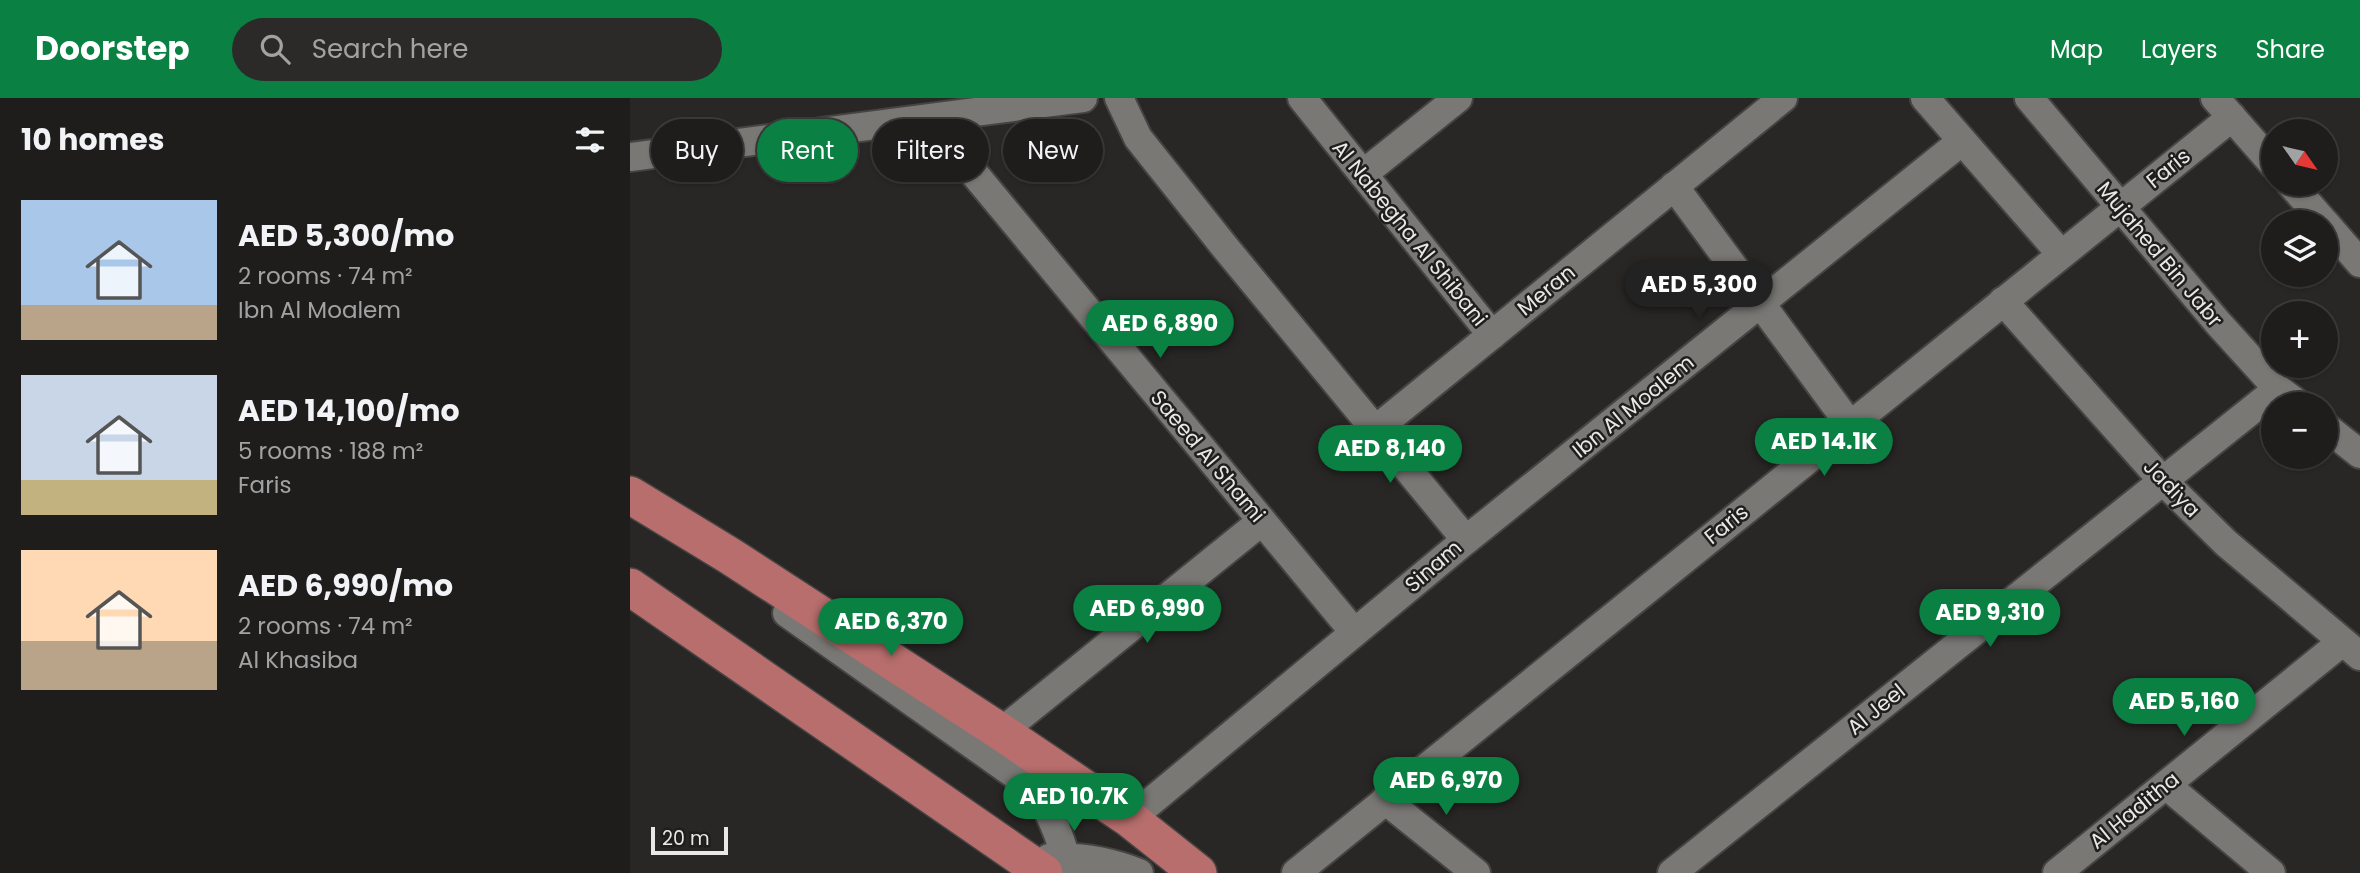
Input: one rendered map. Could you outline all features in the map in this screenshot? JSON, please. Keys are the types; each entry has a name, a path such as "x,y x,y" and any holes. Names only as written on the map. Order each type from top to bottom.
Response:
{"main road":[{"path":"630,497 730,556 1000,732 1130,819 1198,873"},
{"path":"630,587 1046,868"}],"street":[{"path":"929,119 965,106 1083,98"},
{"name":"Sinam","path":"1119,98 1138,138 1466,540 1130,819"},
{"name":"Al Nabegha Al Shibani","path":"1302,98 1492,335"},
{"path":"1363,174 1458,98"},
{"name":"Meran","path":"1375,430 1783,98"},
{"path":"1925,98 2061,254"},
{"name":"Mujahed Bin Jabr","path":"2029,98 2218,323 2283,392"},
{"path":"2223,107 2261,150"},
{"name":"Faris","path":"1296,873 2120,206 2223,107"},
{"path":"630,157 872,126"},
{"name":"Ibn Al Moalem","path":"1466,540 1962,141"},
{"name":"Saeed Al Shami","path":"981,182 1354,632"},
{"path":"1674,186 1850,425"},
{"path":"2301,196 2314,210"},
{"path":"2338,238 2360,263"},
{"name":"Jadiya","path":"2003,301 2162,480 2226,543 2351,649"},
{"name":"Al Jeel","path":"1672,873 2162,480 2261,415"},
{"path":"2338,437 2360,454"},
{"path":"630,497 1038,791 1051,814 1046,868 1122,866 1139,873"},
{"path":"1000,732 1262,521"},
{"name":"Al Haditha","path":"2057,873 2166,785 2351,649"},
{"path":"2166,785 2271,873"},
{"path":"1385,800 1476,873"}]}
